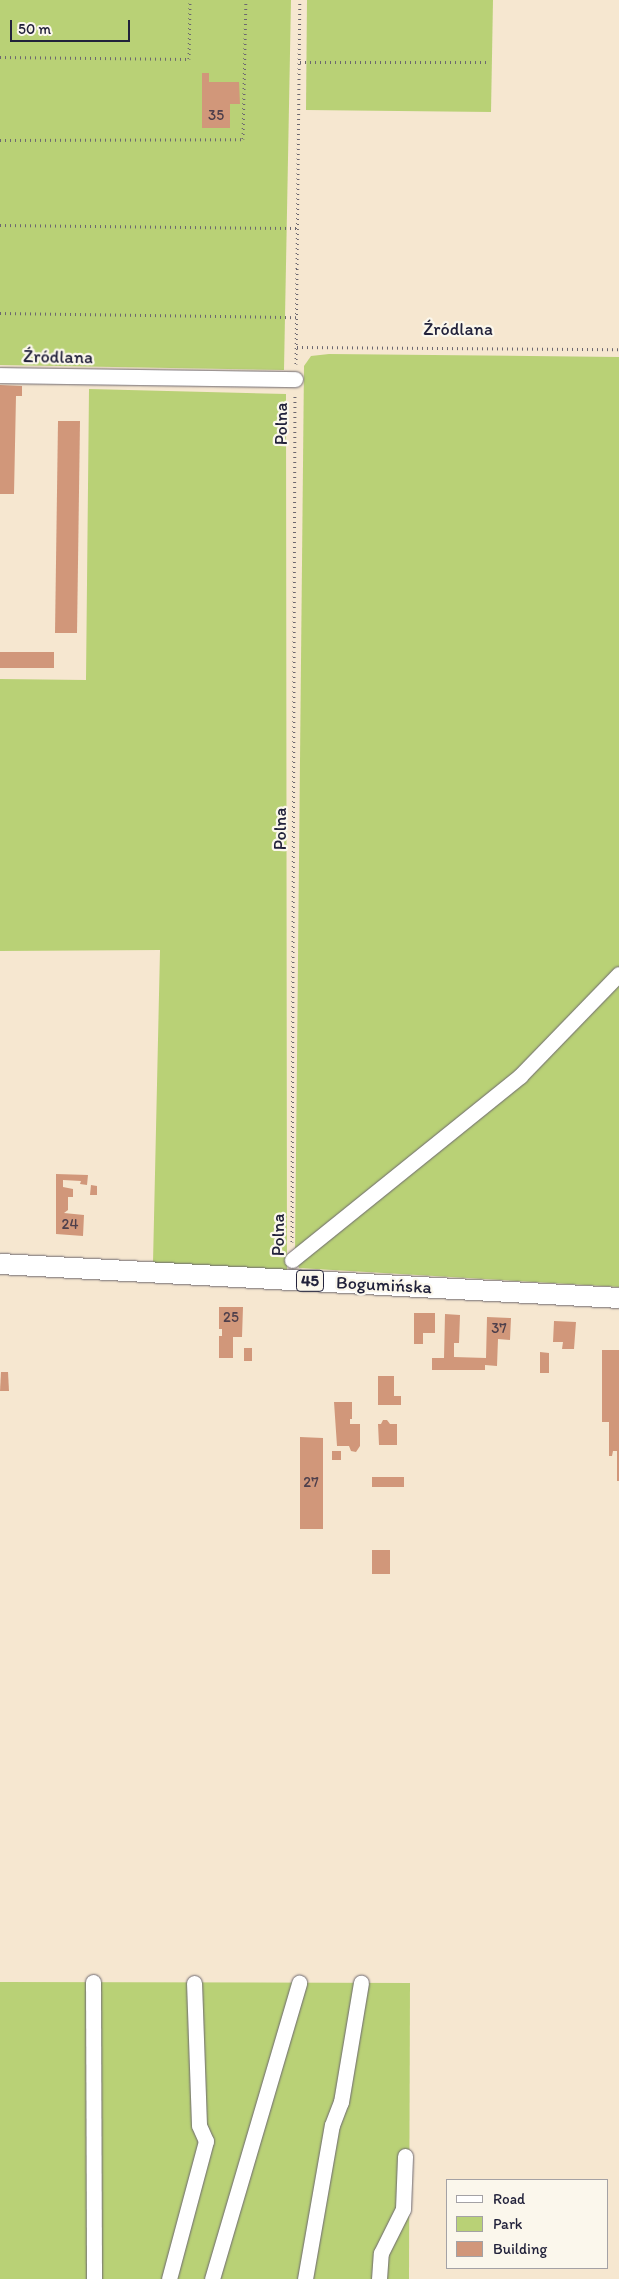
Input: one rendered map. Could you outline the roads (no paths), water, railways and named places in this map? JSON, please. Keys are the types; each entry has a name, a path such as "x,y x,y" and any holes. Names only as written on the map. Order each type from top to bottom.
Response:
{"main road":[{"name":"Bogumińska","path":"0,1264 619,1298"}],"street":[{"name":"Źródlana","path":"0,374 295,379"},
{"path":"292,1260 520,1076 619,974"},
{"path":"93,1982 94,2279"},
{"path":"169,2279 206,2141 199,2125 194,1983"},
{"path":"212,2279 299,1983"},
{"path":"304,2279 332,2125 341,2102 361,1983"},
{"path":"379,2279 381,2253 402,2209 405,2156"}]}
